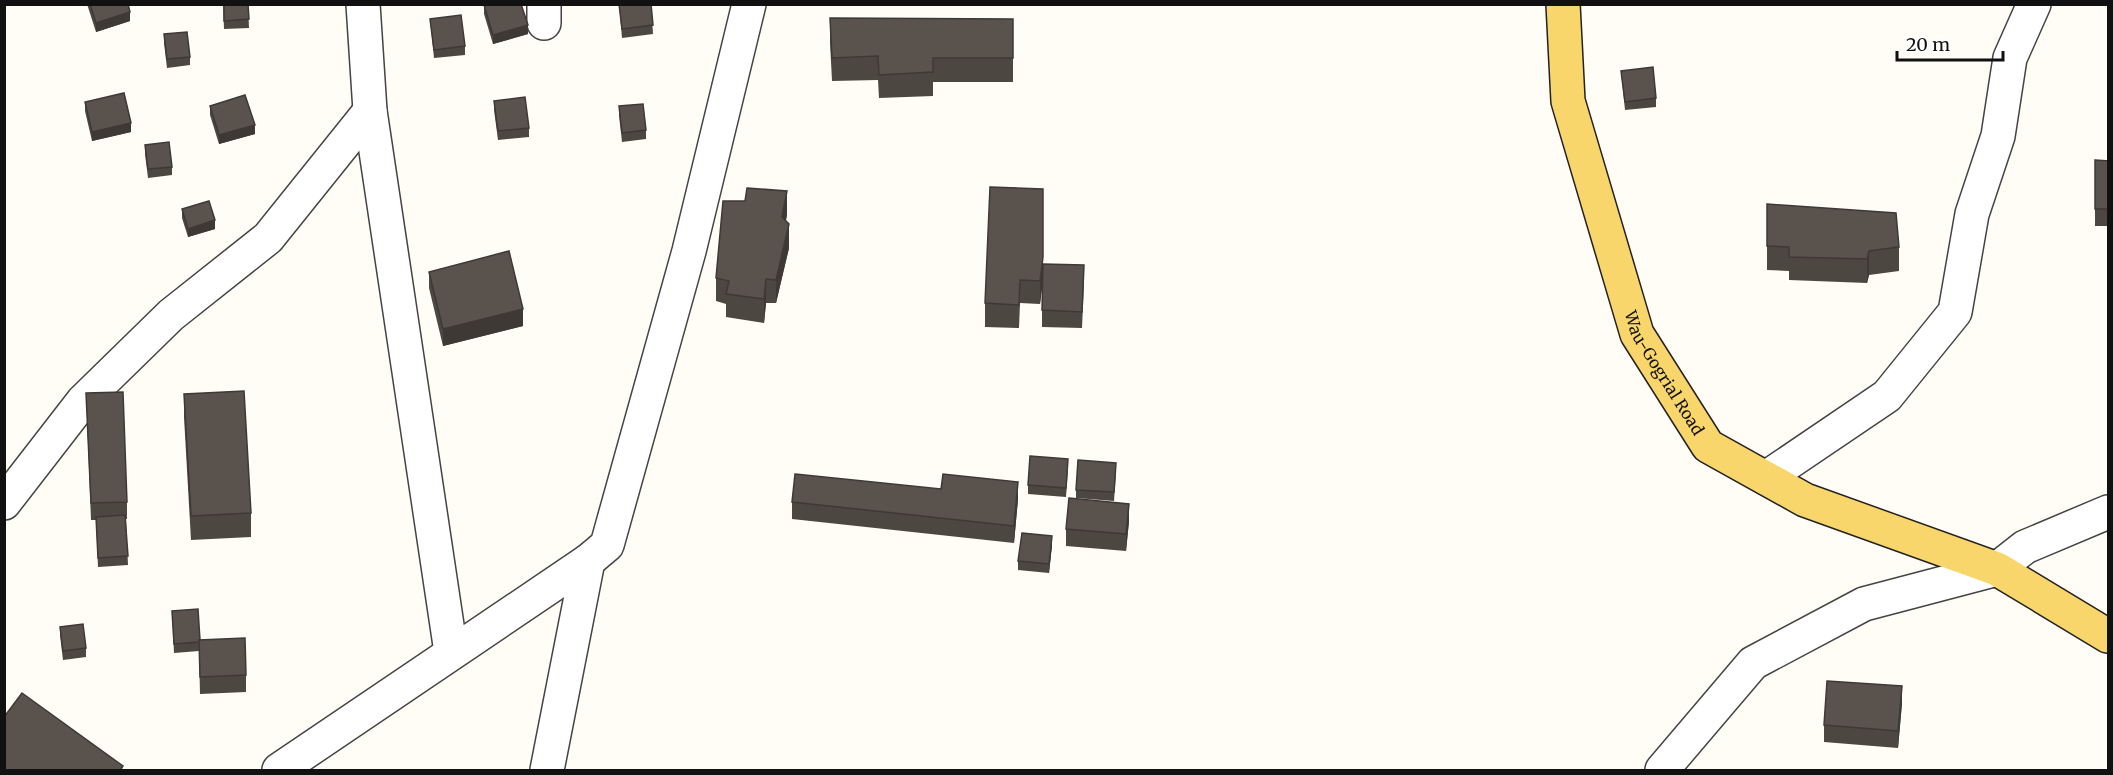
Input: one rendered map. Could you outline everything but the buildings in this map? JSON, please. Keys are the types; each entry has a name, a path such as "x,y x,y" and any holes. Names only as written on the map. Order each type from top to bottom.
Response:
{"main road":[{"name":"Wau-Gogrial Road","path":"1563,4 1568,101 1637,334 1708,446 1804,500 1997,569 2109,636"}],"street":[{"path":"363,4 370,111 451,652"},
{"path":"279,771 588,561 607,545 689,251 748,4"},
{"path":"1766,478 1887,396 1955,312 1972,214 1998,136 2010,58 2034,4"},
{"path":"4,503 83,401 171,315 268,238 370,111"},
{"path":"1662,771 1753,663 1864,604 1997,569 2025,547 2109,512"},
{"path":"547,771 588,561"}]}
